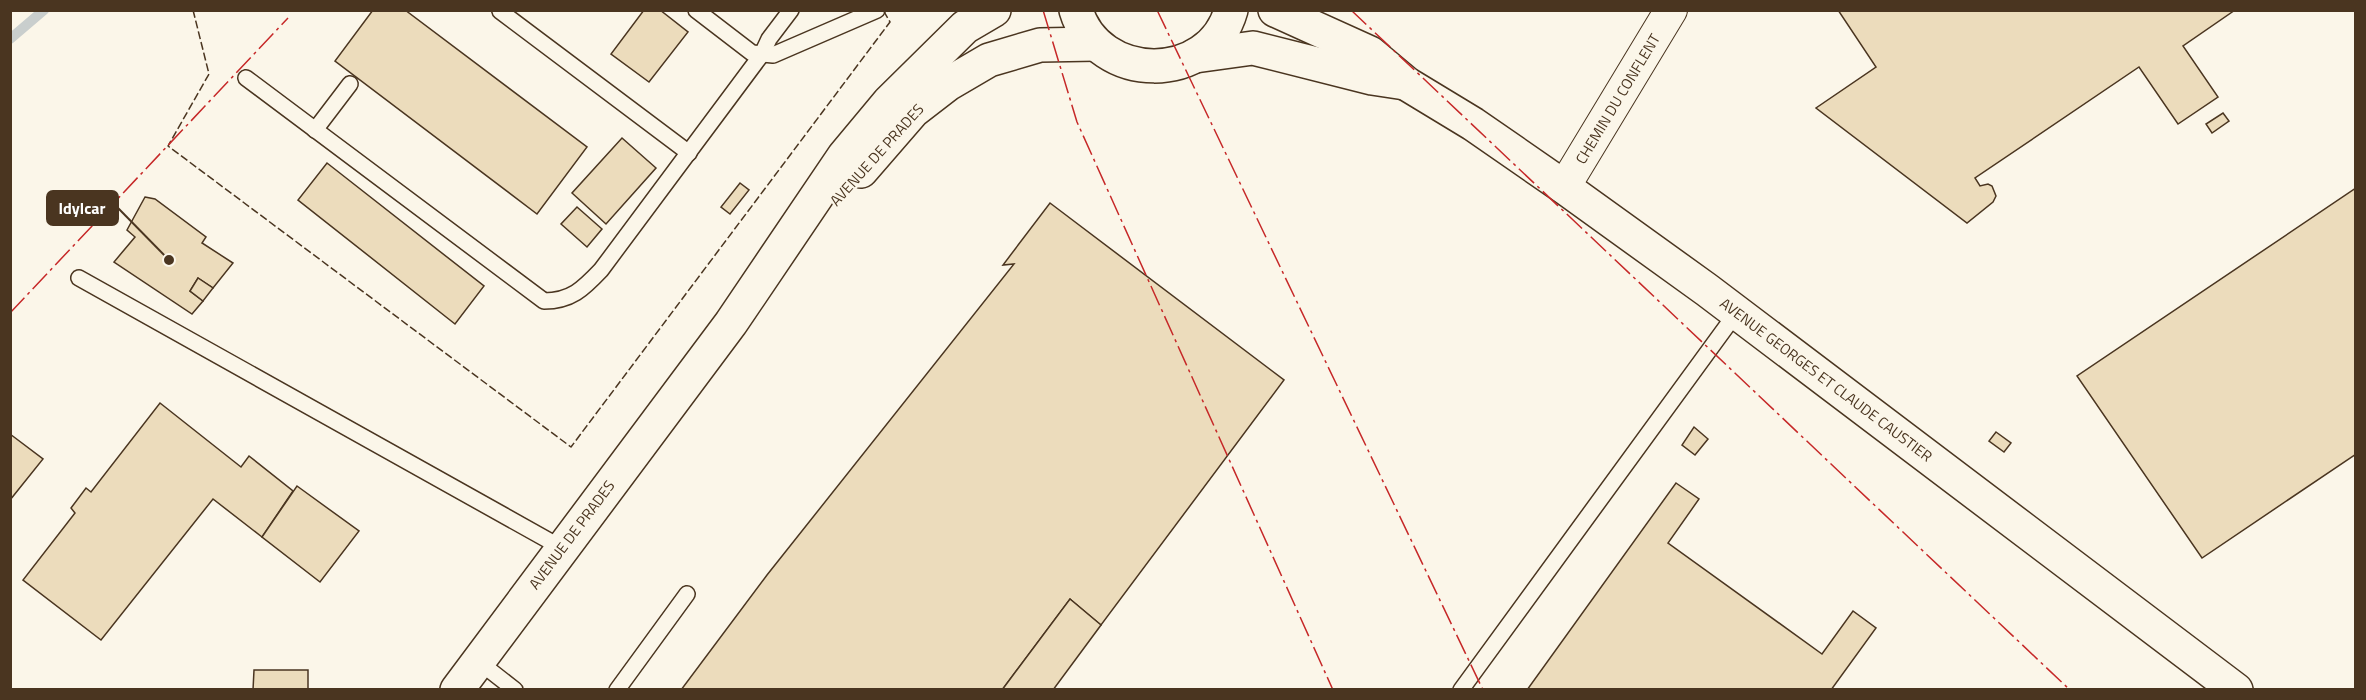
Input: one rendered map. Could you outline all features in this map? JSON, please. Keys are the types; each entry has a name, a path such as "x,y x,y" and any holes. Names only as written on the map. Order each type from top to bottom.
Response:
{"main road":[{"name":"AVENUE DE PRADES","path":"457,690 731,323 844,156 889,102 965,27 994,10"},
{"path":"1076,10 1080,21 1096,44 1118,59 1144,67 1171,66 1195,56 1216,40 1231,10"},
{"name":"AVENUE GEORGES ET CLAUDE CAUSTIER","path":"1275,10 1370,53 1407,84 1473,124 1564,187 1737,312 2236,690"},
{"name":"AVENUE DE PRADES","path":"731,323 913,111 948,84 989,60 1040,45 1096,44"},
{"name":"AVENUE GEORGES ET CLAUDE CAUSTIER","path":"1195,56 1253,48 1356,74 1407,84"}],"street":[{"name":"CHEMIN DU CONFLENT","path":"1564,187 1671,10"}],"lane":[{"path":"696,10 752,53 773,55 877,10"},
{"path":"246,78 543,301 558,301 583,290 601,270 762,54 769,39 791,10"},
{"path":"500,11 688,153"},
{"path":"315,130 350,84"},
{"path":"79,278 562,548"},
{"path":"1461,690 1737,312"},
{"path":"617,690 687,594"},
{"path":"478,662 515,690"}],"building":[{"path":"373,10 405,10 587,147 537,214 335,61"},
{"path":"644,10 660,10 688,32 649,82 611,54"},
{"path":"1838,10 2235,10 2183,46 2218,97 2178,124 2139,67 1975,178 1980,186 1988,184 1992,186 1996,196 1993,202 1967,223 1816,108 1876,67"},
{"path":"2223,113 2229,121 2212,133 2206,124"},
{"path":"622,138 656,168 606,224 572,193"},
{"path":"327,163 484,286 455,324 298,200"},
{"path":"740,183 749,190 730,214 721,207"},
{"path":"2356,188 2356,454 2202,558 2077,376"},
{"path":"145,197 155,199 206,237 202,243 233,263 213,288 198,278 190,291 203,301 192,314 114,262 135,237 127,230"},
{"path":"1050,203 1284,380 1101,625 1070,599 1002,690 681,690 767,575 1014,264 1003,265"},
{"path":"577,207 602,229 587,247 561,224"},
{"path":"198,278 213,288 203,301 190,291"},
{"path":"160,403 241,467 249,456 293,491 262,537 213,499 101,640 23,580 75,513 71,508 86,488 91,492"},
{"path":"1694,427 1708,439 1695,455 1682,445"},
{"path":"1996,432 2011,443 2004,452 1989,441"},
{"path":"10,434 43,459 10,500"},
{"path":"1676,483 1699,499 1668,543 1822,654 1853,611 1876,628 1831,690 1527,690"},
{"path":"297,486 359,531 320,582 262,537"},
{"path":"1070,599 1101,625 1053,690 1002,690"},
{"path":"254,670 308,670 308,690 253,690"}],"waterway":[{"path":"10,39 44,10"}],"fence":[{"path":"193,10 209,74 168,146 571,447 890,22 883,10"}],"power":[{"path":"1043,10 1077,122 1333,690"},
{"path":"1157,10 1483,690"},
{"path":"1351,10 2070,690"},
{"path":"10,313 288,18"}],"place":[{"name":"Idylcar","path":"169,260"}]}
